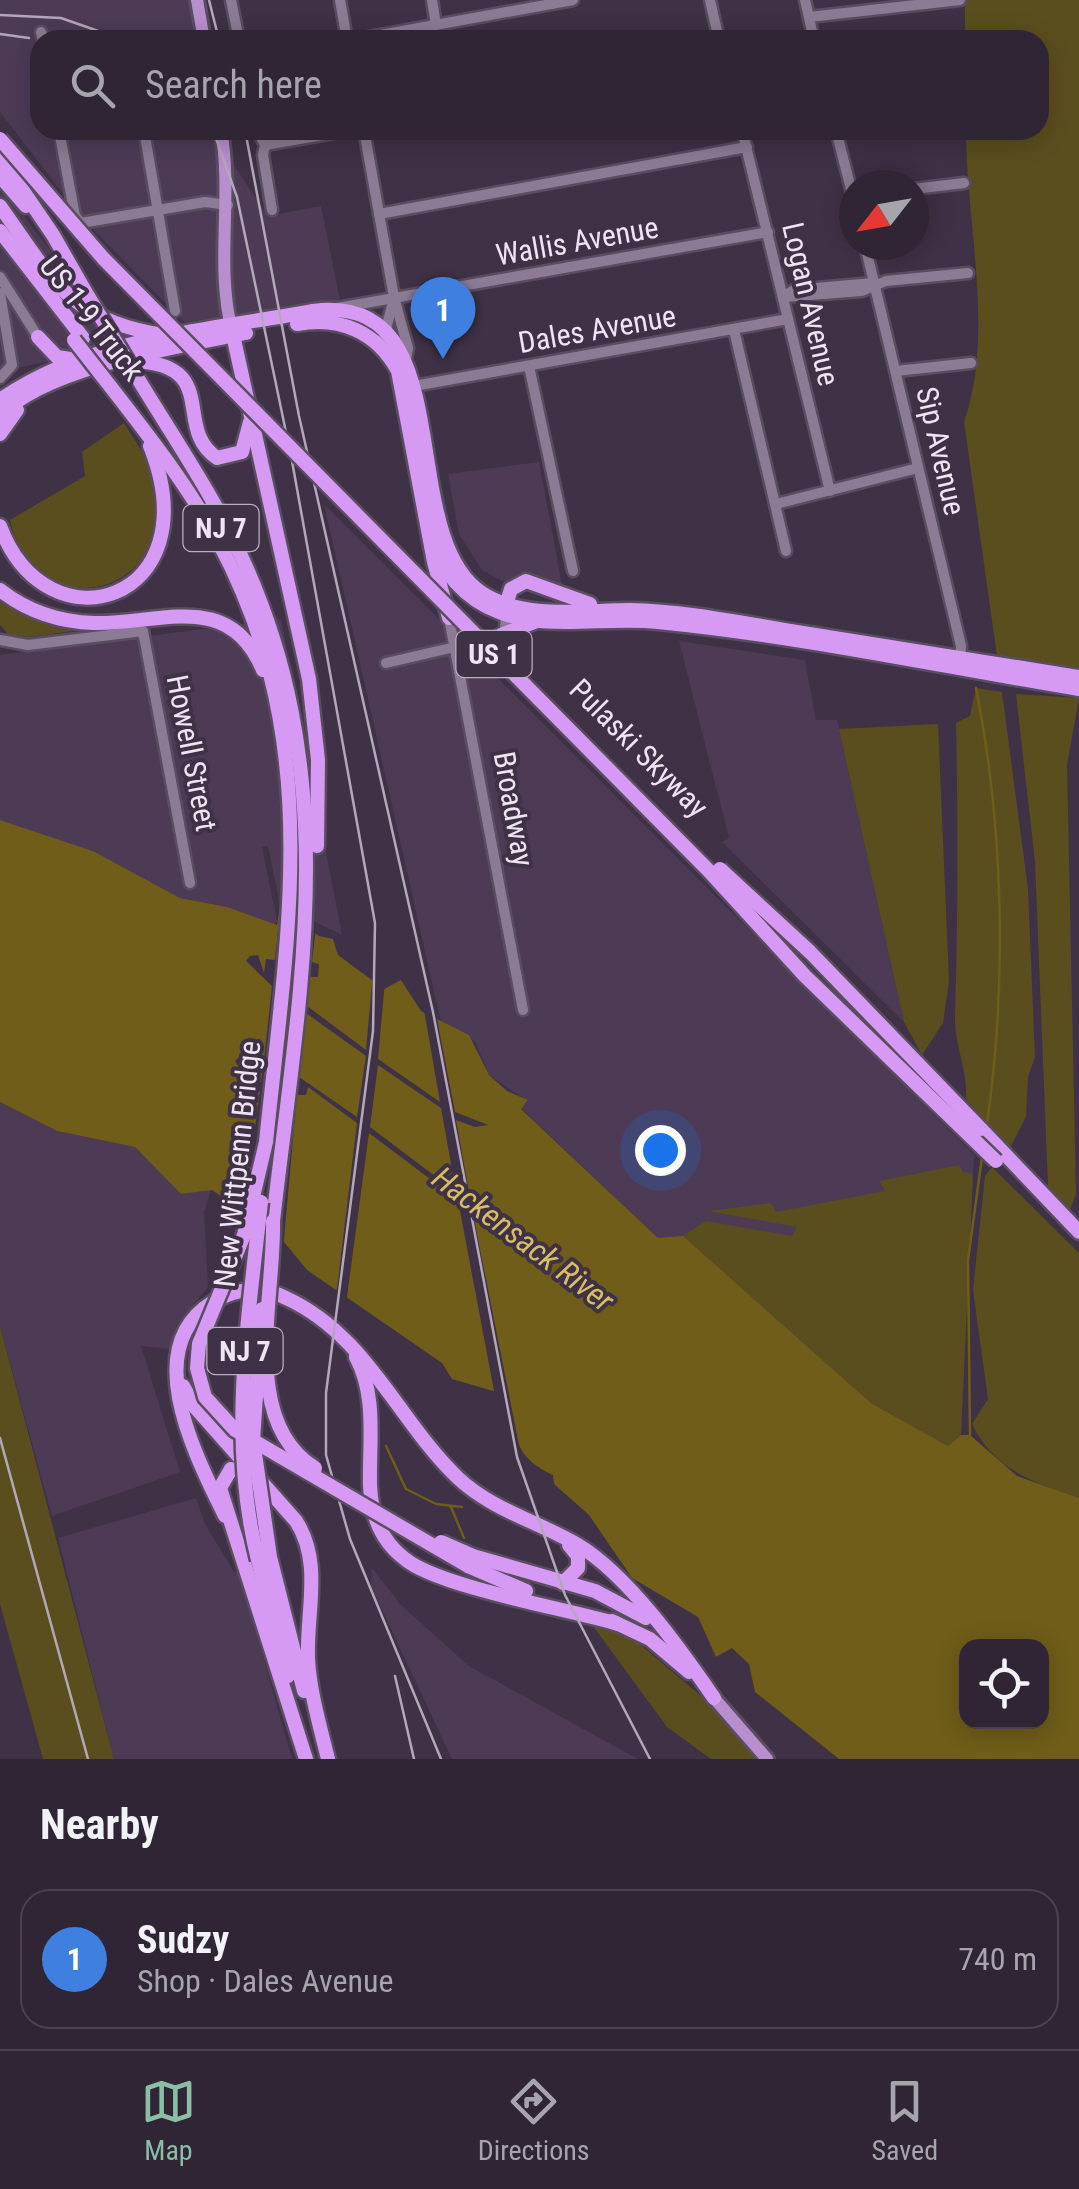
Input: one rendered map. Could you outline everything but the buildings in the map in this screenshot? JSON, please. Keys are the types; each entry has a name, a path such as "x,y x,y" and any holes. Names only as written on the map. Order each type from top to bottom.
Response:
{"highway":[{"name":"Pulaski Skyway","path":"0,125 109,252 689,838 911,1054 1079,1232"},
{"name":"Pulaski Skyway","path":"0,139 103,258 710,872 805,976 1079,1245"},
{"path":"0,157 137,378 179,462"},
{"path":"0,176 66,259"},
{"path":"0,210 64,292 90,314 124,329 174,337"},
{"name":"NJ 7","path":"0,231 78,339 179,462 236,544 282,666 298,728 308,812 300,894"},
{"name":"US 1-9 Truck","path":"0,245 78,339"},
{"path":"0,400 118,360 232,331 324,310 357,316 406,359 446,548 470,583 506,610 679,613 1079,688"},
{"path":"0,416 36,386 85,360 174,337 326,321 385,339"},
{"path":"232,331 309,679 318,760 318,839 305,930"},
{"path":"38,336 57,357 85,360"},
{"path":"0,434 36,386 43,361 38,336"},
{"path":"385,339 402,384 430,536 450,618"},
{"path":"118,360 159,364 186,381 194,394 200,442 217,458 242,452 251,417"},
{"name":"US 1-9 Truck","path":"114,385 141,426"},
{"path":"0,526 22,566 56,591 97,596 138,578 158,553 167,520 163,484 141,426"},
{"name":"NJ 7","path":"141,426 179,462 242,590 263,646 291,795 300,894"},
{"path":"430,536 448,574 483,605"},
{"path":"506,610 513,586 526,581 576,600 625,610"},
{"path":"0,590 17,602 81,622 203,617 238,634 259,660 278,710"},
{"path":"450,618 462,605 483,605 543,619 657,622 1079,677"},
{"path":"501,635 543,619"},
{"name":"New Wittpenn Bridge","path":"264,1559 253,1428 305,930 300,894"},
{"name":"New Wittpenn Bridge","path":"264,1559 244,1484 241,1415 266,1142 300,894"},
{"path":"266,1142 244,1235 198,1344 197,1368 205,1397 235,1430 470,1561 618,1624 662,1648 714,1698"},
{"path":"272,1221 268,1387 280,1433 308,1464 470,1561 614,1599 652,1622 714,1698"},
{"path":"307,1759 226,1516 178,1392 178,1350 188,1326 208,1305 253,1290 292,1300 350,1345 377,1372 458,1478 503,1508 588,1552 650,1613 714,1698"},
{"path":"350,1345 369,1392 373,1510 397,1553 434,1574 618,1624"},
{"path":"178,1350 188,1398 296,1520 310,1548 310,1677 325,1759"},
{"path":"226,1516 220,1488 229,1470 245,1469 266,1486"},
{"path":"562,1537 579,1563 576,1573 563,1583"},
{"name":"NJ 7","path":"264,1559 307,1759"},
{"name":"NJ 7","path":"264,1559 325,1759"}],"main road":[{"path":"196,0 202,30"},
{"path":"221,140 228,205 224,286 232,331"},
{"path":"714,1698 767,1759"}],"street":[{"path":"231,0 237,30"},
{"path":"340,0 348,30"},
{"path":"432,0 436,25"},
{"path":"407,30 523,4 573,0"},
{"path":"710,0 718,30"},
{"path":"804,0 812,30"},
{"path":"808,16 960,0"},
{"path":"61,140 74,216 82,223 205,202 228,205"},
{"path":"146,140 175,311"},
{"path":"263,140 266,144"},
{"path":"266,144 290,140"},
{"path":"366,140 394,298 403,320 406,359"},
{"name":"Logan Avenue","path":"745,140 830,490"},
{"path":"839,140 847,170"},
{"path":"266,144 263,155 272,210"},
{"path":"379,214 747,148"},
{"path":"929,187 964,184"},
{"name":"Wallis Avenue","path":"324,310 768,232"},
{"name":"Sip Avenue","path":"868,260 960,664"},
{"path":"783,297 862,292 874,284 968,273"},
{"path":"0,277 38,336"},
{"path":"0,293 12,366 3,376"},
{"path":"385,339 394,298"},
{"path":"385,339 403,320"},
{"name":"Dales Avenue","path":"414,386 788,320"},
{"path":"734,330 786,550"},
{"path":"896,372 971,362"},
{"path":"529,366 573,571"},
{"path":"776,504 918,468"},
{"path":"386,663 501,635 506,610"},
{"name":"Broadway","path":"450,618 523,1010"},
{"name":"Howell Street","path":"0,640 28,645 143,631 190,883"}],"shaded area":[{"path":"0,0 192,0 197,30 30,30 30,140 217,140 268,216 321,206 340,301 184,322 81,217 0,112"},
{"path":"965,0 1079,0 1079,668 997,656 964,422 973,388 978,315 966,140 1049,140 1049,30 965,30"},
{"path":"0,185 100,315 112,347 0,372"},
{"path":"124,423 140,448 157,492 157,527 145,555 125,575 100,586 72,587 46,577 24,555 10,520 85,476 82,452"},
{"path":"539,462 563,590 513,587 482,570 459,534 448,474"},
{"path":"324,504 974,1155 961,1435 658,1238 521,1108 528,1101 489,1075 475,1041 441,1022"},
{"path":"0,602 58,624 103,627 29,637 8,634 0,625"},
{"path":"281,619 342,935 280,905 268,846 262,847 277,921 274,928 227,907 180,898 93,851 0,820 0,655"},
{"path":"679,641 805,660 816,720 837,720 904,1022 722,842 729,838"},
{"path":"976,688 1002,692 1028,889 1035,1057 1028,1077 1026,1117 1009,1150 966,1099 955,1026 956,723 970,716"},
{"path":"1016,694 1079,698 1067,765 1076,1194 1070,1210 1048,1186 1035,862"},
{"path":"938,724 949,981 943,1023 922,1055 904,1022 839,729"},
{"path":"0,1102 57,1131 135,1147 181,1194 211,1190 204,1212 208,1287 176,1326 178,1350 141,1346 180,1472 52,1516 0,1326"},
{"path":"959,1165 963,1172 973,1174 961,1435 948,1446 871,1403 683,1236 706,1221 792,1236 797,1227 709,1211 771,1203 776,1212 885,1191 880,1181"},
{"path":"992,1167 1079,1253 1079,1498 1016,1472 992,1453 972,1424 988,1399 973,1290 985,1176"},
{"path":"0,1326 114,1759 43,1759 0,1604"},
{"path":"196,1498 205,1524 234,1572 239,1572 292,1759 114,1759 58,1538"},
{"path":"372,1568 401,1605 469,1666 638,1759 452,1759 371,1586"},
{"path":"593,1626 614,1627 636,1641 776,1759 711,1759 667,1727"}],"water":[{"name":"Hackensack River","path":"0,820 93,851 180,898 227,907 277,925 280,905 319,936 333,939 338,955 384,989 401,980 421,1011 469,1035 489,1075 507,1091 528,1100 521,1109 658,1238 683,1236 871,1403 948,1446 961,1435 970,1435 1017,1476 1079,1498 1079,1759 839,1759 755,1692 749,1664 732,1648 716,1657 698,1617 632,1578 589,1515 554,1484 553,1475 523,1452 507,1395 452,1379 442,1363 307,1270 279,1236 212,1190 181,1194 135,1147 57,1131 0,1102"}],"pier":[{"path":"281,900 316,927 312,962 319,964 318,977 310,977 307,1006 366,1050 373,973 385,981 378,1059 440,1102 423,1004 436,1014 455,1112 488,1125 475,1127 456,1120 471,1203 496,1222 490,1224 473,1214 523,1465 503,1399 495,1396 458,1200 369,1133 346,1304 336,1297 357,1123 308,1087 306,1095 297,1095 283,1249 243,1217 260,1091 255,1090 254,1082 261,1082 263,1067 251,1063 241,1070 235,1061 243,1054 264,1060 272,986 246,961 258,955 264,973 266,959 275,960","holes":["306,1013 366,1056 357,1117 299,1077","378,1065 441,1108 456,1192 370,1127"]}],"waterway":[{"path":"976,688 992,795 1000,906 998,1016 987,1124"},
{"path":"970,1435 968,1260 982,1157"},
{"path":"386,1446 406,1489 436,1504 462,1507"},
{"path":"451,1507 464,1538"}],"railway":[{"path":"209,0 216,30"},
{"path":"0,15 61,18 95,30"},
{"path":"0,34 29,38"},
{"path":"217,140 237,197 292,461 375,923 373,1031 326,1393 326,1455 350,1539 441,1759"},
{"path":"247,140 299,416 433,1012 517,1457 565,1595 650,1759"},
{"path":"0,1438 88,1759"},
{"path":"395,1676 414,1759"}],"place":[{"name":"Sudzy","path":"443,359"}]}
